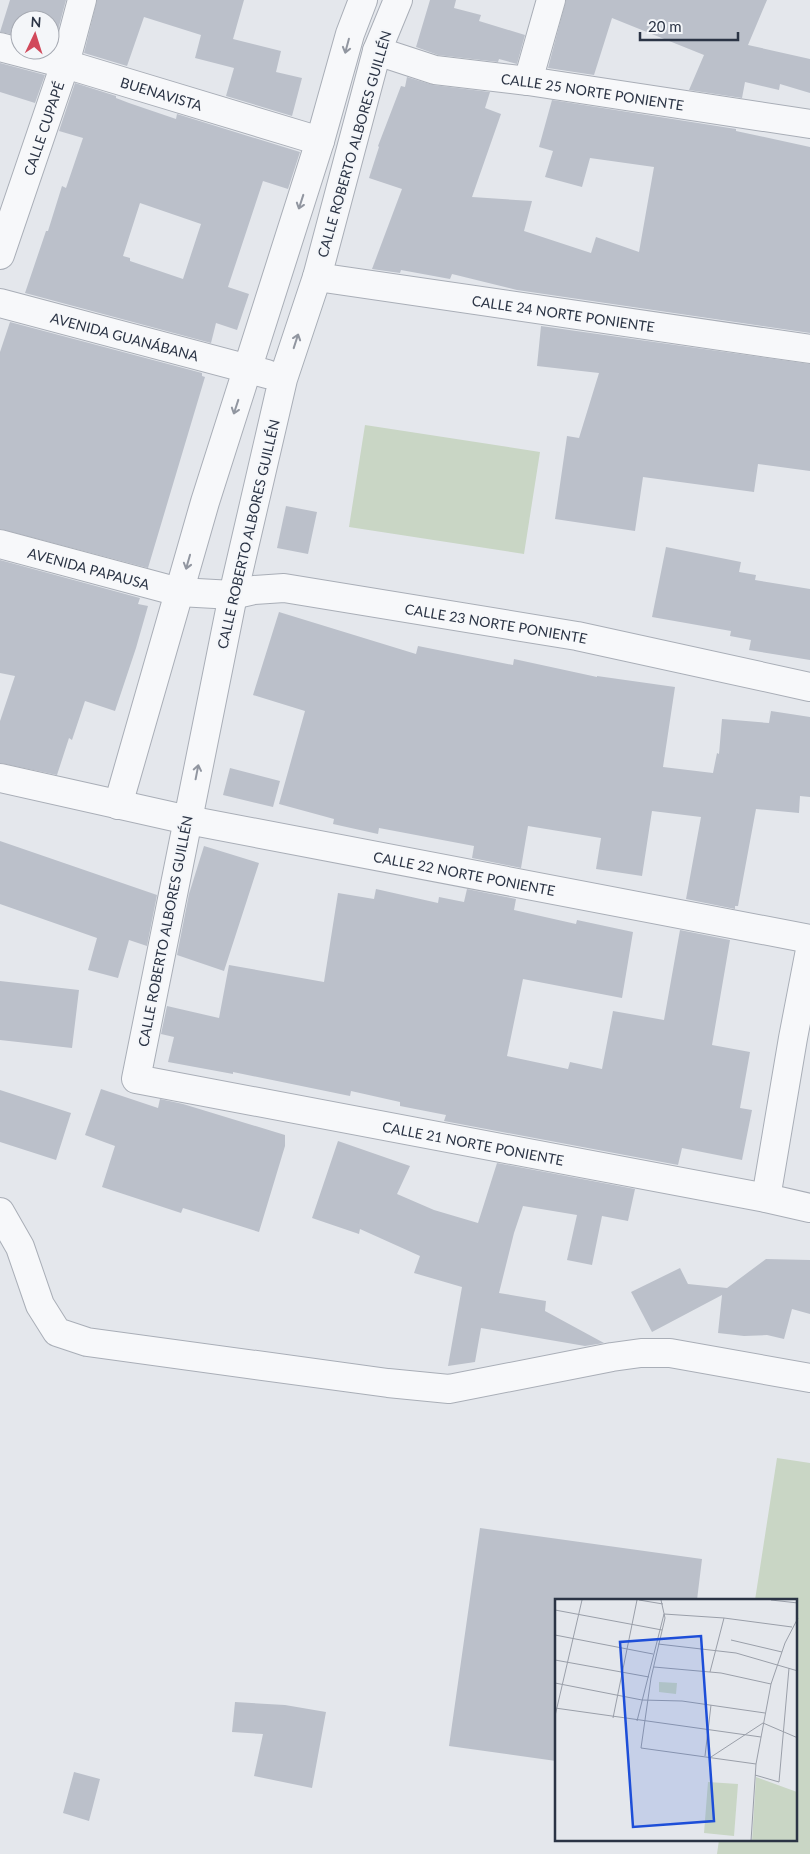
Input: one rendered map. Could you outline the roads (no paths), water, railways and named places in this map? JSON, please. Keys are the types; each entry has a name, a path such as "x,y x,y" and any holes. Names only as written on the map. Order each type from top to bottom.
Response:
{"street":[{"name":"CALLE CUPAPÉ","path":"0,255 64,64 82,0"},
{"path":"118,805 205,502 320,142 350,34 363,0"},
{"name":"CALLE ROBERTO ALBORES GUILLÉN","path":"136,1079 233,594 283,379 317,276 377,51 398,0"},
{"path":"528,80 551,0"},
{"name":"BUENAVISTA","path":"0,47 64,64 320,142"},
{"name":"CALLE 25 NORTE PONIENTE","path":"377,51 435,70 528,80 810,124"},
{"name":"CALLE 24 NORTE PONIENTE","path":"317,276 810,349"},
{"name":"AVENIDA GUANÁBANA","path":"0,303 283,379"},
{"name":"AVENIDA PAPAUSA","path":"0,544 179,592"},
{"name":"CALLE 23 NORTE PONIENTE","path":"179,592 233,594 254,590 284,588 577,636 810,687"},
{"name":"CALLE 22 NORTE PONIENTE","path":"0,778 188,820 810,939"},
{"path":"766,1198 810,950"},
{"name":"CALLE 21 NORTE PONIENTE","path":"136,1079 766,1198 810,1208"},
{"path":"0,1212 20,1247 40,1305 57,1332 87,1342 388,1383 450,1389 641,1353 670,1353 810,1378"}]}
